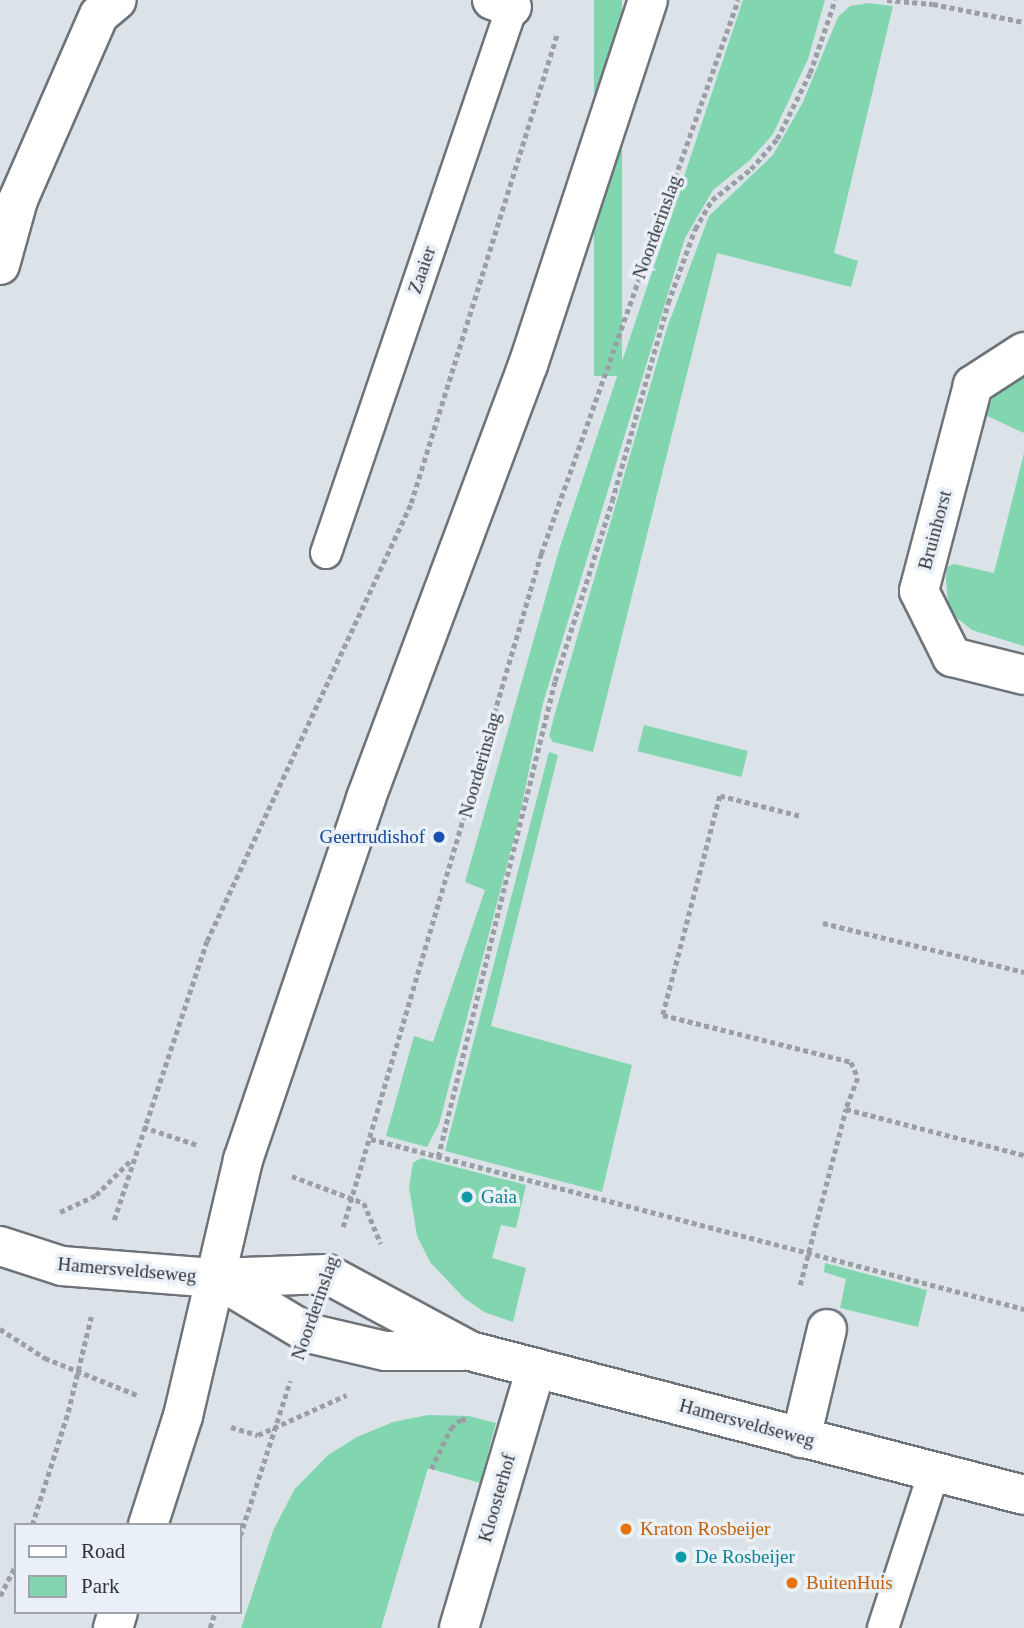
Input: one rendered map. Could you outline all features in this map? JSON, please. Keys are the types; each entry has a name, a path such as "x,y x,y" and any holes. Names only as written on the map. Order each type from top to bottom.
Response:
{"street":[{"path":"0,265 9,197 99,15 117,0"},
{"path":"149,1523 183,1416 243,1160 366,798 528,365 648,0"},
{"name":"Bruinhorst","path":"1024,352 973,385 919,591 951,657 1024,675"},
{"name":"Hamersveldseweg","path":"0,1246 62,1266 216,1278 327,1274 470,1351 1024,1495"},
{"name":"Hamersveldseweg","path":"216,1278 308,1333 385,1351 470,1351"},
{"path":"801,1438 827,1329"},
{"name":"Kloosterhof","path":"459,1628 536,1368"}],"lane":[{"name":"Zaaier","path":"326,553 502,3"},
{"path":"883,1628 934,1472"}],"path":[{"name":"Noorderinslag","path":"327,1274 371,1139 541,554 738,0"},
{"path":"438,1157 555,681 612,501 668,303 695,229 712,201 751,169 777,139 810,73 835,0"},
{"path":"887,0 933,4 1024,22"},
{"path":"798,1293 846,1109 858,1078 850,1062 663,1015 720,796 799,816"},
{"path":"823,923 1024,972"},
{"path":"846,1109 1024,1155"},
{"path":"33,1523 68,1412 101,1269 143,1126 364,1203 385,1252"},
{"path":"371,1139 1024,1309"},
{"path":"49,1216 96,1195 131,1160"},
{"name":"Noorderinslag","path":"242,1530 308,1333"},
{"path":"0,1596 14,1569"}],"green space":[{"path":"594,0 622,0 622,376 594,376"},
{"path":"743,0 825,0 808,59 773,134 750,160 713,190 685,238 543,703 518,823 439,1124 427,1147 386,1136 414,1036 433,1042 485,890 465,882 559,550"},
{"path":"869,3 893,6 834,253 858,261 851,287 717,253 593,752 553,742 549,736 554,717 667,328 709,216 773,155 803,102 838,17 850,6"},
{"path":"1024,374 1024,433 985,415 995,393"},
{"path":"1024,453 1024,646 972,630 957,618 948,603 946,578 947,567 954,564 994,573"},
{"path":"644,725 748,751 741,777 637,751"},
{"path":"549,752 558,755 491,1026 632,1065 602,1192 445,1151"},
{"path":"421,1158 526,1185 516,1228 501,1225 492,1258 526,1268 513,1322 484,1312 464,1298 430,1262 417,1236 409,1187 413,1163"},
{"path":"825,1263 927,1290 918,1327 840,1308 846,1279 824,1272"},
{"path":"428,1415 469,1416 496,1423 480,1483 428,1468 381,1628 241,1628 273,1531 294,1490 328,1455 357,1437 393,1422"}],"place":[{"name":"Geertrudishof","path":"439,837"},
{"name":"Gaia","path":"467,1197"},
{"name":"Kraton Rosbeijer","path":"626,1529"},
{"name":"De Rosbeijer","path":"681,1557"},
{"name":"BuitenHuis","path":"792,1583"}]}
